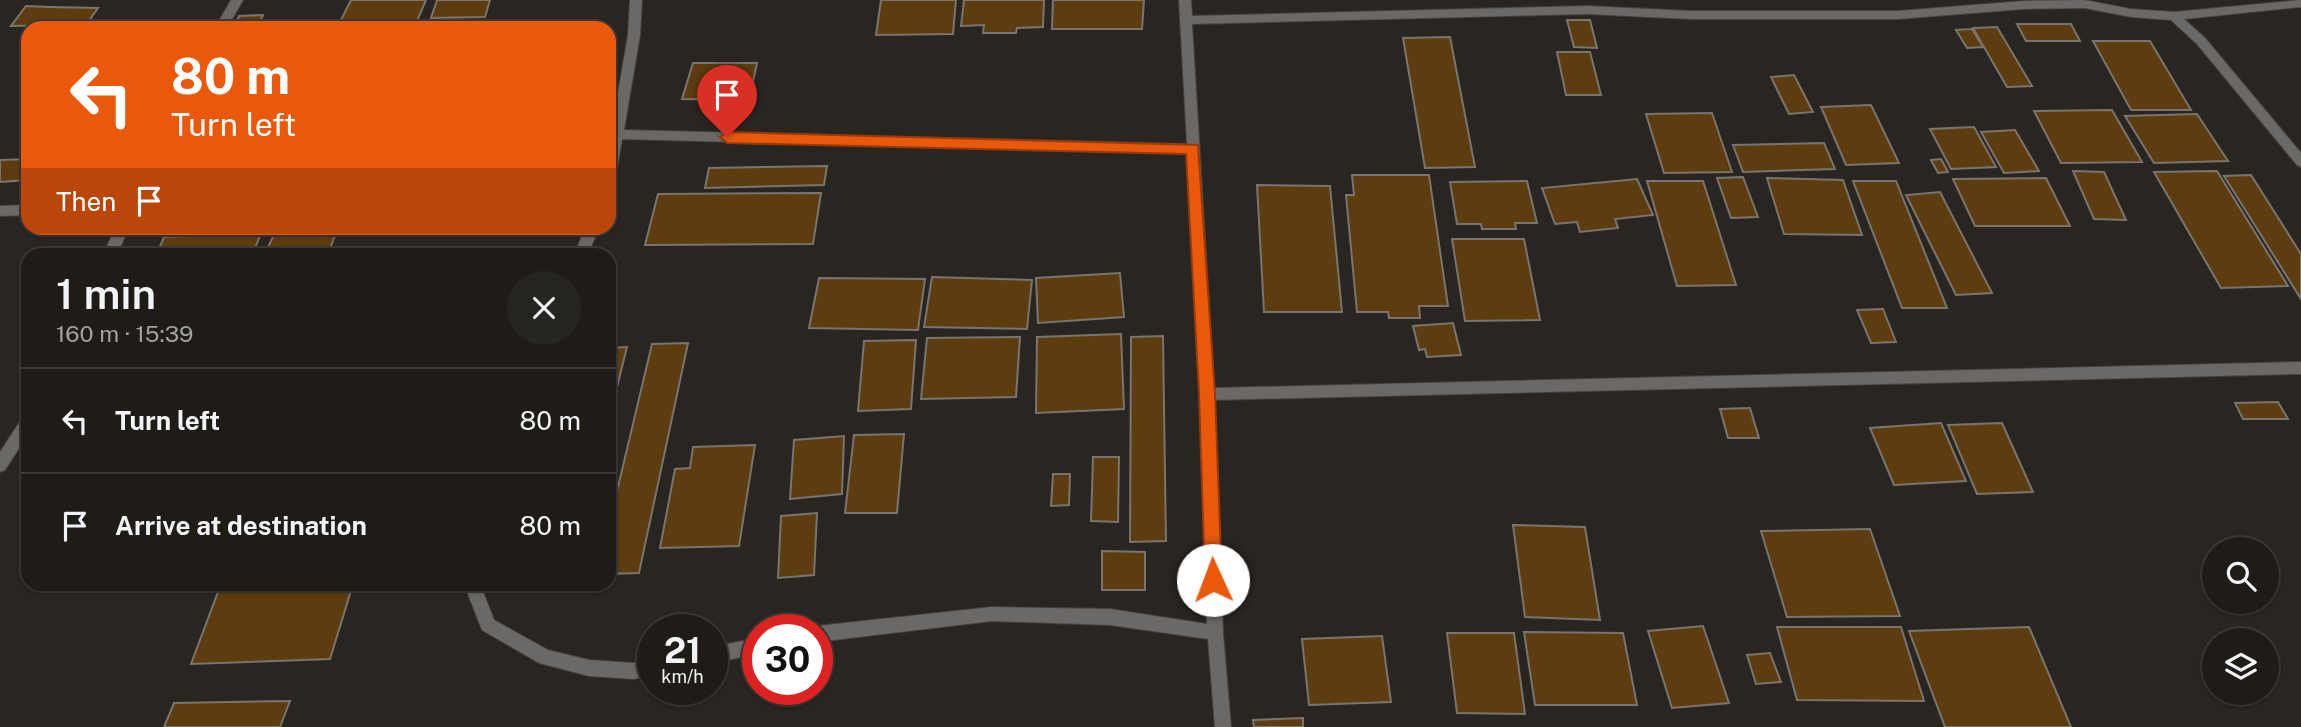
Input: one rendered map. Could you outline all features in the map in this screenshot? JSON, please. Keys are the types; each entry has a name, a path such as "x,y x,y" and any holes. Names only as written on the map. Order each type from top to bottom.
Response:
{"street":[{"path":"225,21 237,0"},
{"path":"616,140 634,35 636,0"},
{"path":"1185,0 1207,394 1215,633 1223,727"},
{"path":"1186,20 1586,5 1691,15 1885,15 2022,2 2085,5 2131,13 2174,16 2301,3"},
{"path":"2174,16 2201,41 2301,162"},
{"path":"617,134 1193,149"},
{"path":"0,211 21,210"},
{"path":"1207,394 2301,368"},
{"path":"0,465 21,432"},
{"path":"475,591 488,625 545,657 589,668 637,670"},
{"path":"833,632 992,614 1110,617 1215,633"}],"building":[{"path":"351,0 426,0 417,21 340,21"},
{"path":"437,0 490,0 485,17 431,18"},
{"path":"881,0 956,0 953,34 876,35"},
{"path":"964,0 1044,0 1043,27 1017,28 1016,33 983,33 984,25 961,26"},
{"path":"1053,0 1144,0 1142,29 1052,29"},
{"path":"26,6 98,8 89,21 21,21 21,26 11,26"},
{"path":"263,15 260,21 237,21 239,16"},
{"path":"1567,20 1590,20 1597,48 1574,47"},
{"path":"2017,24 2071,24 2080,41 2026,41"},
{"path":"1997,27 2032,86 2007,87 1973,28"},
{"path":"1972,29 1983,47 1967,48 1956,30"},
{"path":"1450,37 1475,167 1425,168 1403,38"},
{"path":"2093,41 2150,41 2191,110 2131,110"},
{"path":"1557,52 1590,52 1601,95 1566,95"},
{"path":"693,63 757,63 749,100 682,99"},
{"path":"1794,75 1813,112 1789,114 1771,77"},
{"path":"1871,105 1899,163 1846,165 1821,107"},
{"path":"2112,110 2142,162 2061,163 2034,111"},
{"path":"1712,113 1732,172 1664,173 1646,114"},
{"path":"2197,114 2228,161 2154,163 2125,116"},
{"path":"1974,127 1996,167 1951,169 1930,129"},
{"path":"2015,130 2039,171 2004,173 1981,132"},
{"path":"1824,143 1835,169 1743,172 1733,145"},
{"path":"21,159 21,180 0,182 0,160"},
{"path":"1941,159 1948,172 1938,173 1931,160"},
{"path":"827,166 824,185 705,188 709,168"},
{"path":"2073,171 2104,172 2126,220 2094,219"},
{"path":"2217,171 2288,286 2221,288 2154,172"},
{"path":"1352,175 1429,175 1448,306 1419,306 1420,318 1389,318 1388,312 1357,312 1346,195 1354,195"},
{"path":"2251,175 2301,254 2301,299 2224,176"},
{"path":"1743,177 1758,217 1731,218 1717,178"},
{"path":"1767,178 1843,180 1862,235 1784,234"},
{"path":"2046,178 2070,226 1975,226 1953,179"},
{"path":"1637,179 1653,215 1615,219 1618,228 1580,232 1577,222 1555,224 1542,188"},
{"path":"1527,181 1537,223 1515,223 1516,229 1482,229 1481,224 1457,224 1450,182"},
{"path":"1647,181 1703,181 1736,285 1677,286"},
{"path":"1853,181 1896,181 1947,308 1902,308"},
{"path":"1257,185 1330,186 1342,312 1264,312"},
{"path":"1940,192 1992,293 1956,295 1906,195"},
{"path":"821,193 813,244 645,245 658,194"},
{"path":"260,235 255,248 159,248 164,237"},
{"path":"274,235 335,235 330,248 268,248"},
{"path":"1452,239 1524,239 1540,320 1465,321"},
{"path":"1120,273 1124,317 1038,323 1036,278"},
{"path":"932,277 1032,280 1027,329 924,327"},
{"path":"819,278 925,279 918,330 809,328"},
{"path":"1883,309 1896,342 1871,343 1857,310"},
{"path":"1453,323 1461,355 1427,357 1425,349 1419,350 1413,326"},
{"path":"1121,334 1124,409 1036,413 1037,337"},
{"path":"1163,336 1166,541 1130,542 1131,337"},
{"path":"1020,337 1016,397 921,399 927,338"},
{"path":"916,340 911,409 858,411 864,341"},
{"path":"688,343 639,573 616,574 616,496 652,344"},
{"path":"627,347 616,391 616,348"},
{"path":"2278,402 2288,419 2243,419 2235,403"},
{"path":"1750,408 1759,438 1728,438 1720,409"},
{"path":"1941,423 1966,481 1894,485 1870,428"},
{"path":"2002,423 2033,492 1977,494 1948,425"},
{"path":"904,434 897,513 845,513 854,435"},
{"path":"844,436 842,494 790,499 794,440"},
{"path":"755,445 739,546 660,548 675,469 690,468 693,447"},
{"path":"1093,457 1119,457 1118,522 1091,521"},
{"path":"1053,474 1070,474 1069,505 1051,506"},
{"path":"817,513 814,575 778,578 781,516"},
{"path":"1513,525 1585,527 1600,620 1525,617"},
{"path":"1870,529 1900,616 1787,617 1761,531"},
{"path":"1102,551 1145,552 1145,590 1102,590"},
{"path":"218,591 351,591 330,659 191,664"},
{"path":"1703,626 1729,703 1672,708 1648,631"},
{"path":"1777,627 1901,627 1924,701 1797,700"},
{"path":"2029,627 2071,727 1945,727 1909,631"},
{"path":"1524,632 1623,633 1637,705 1535,705"},
{"path":"1447,633 1514,633 1525,714 1457,713"},
{"path":"1382,636 1391,702 1309,705 1302,639"},
{"path":"1770,653 1781,682 1756,684 1747,655"},
{"path":"290,701 280,727 164,727 174,703"},
{"path":"1303,718 1303,727 1254,727 1253,720"}],"route":[{"path":"727,137 1193,149 1207,394 1213,580"}]}
